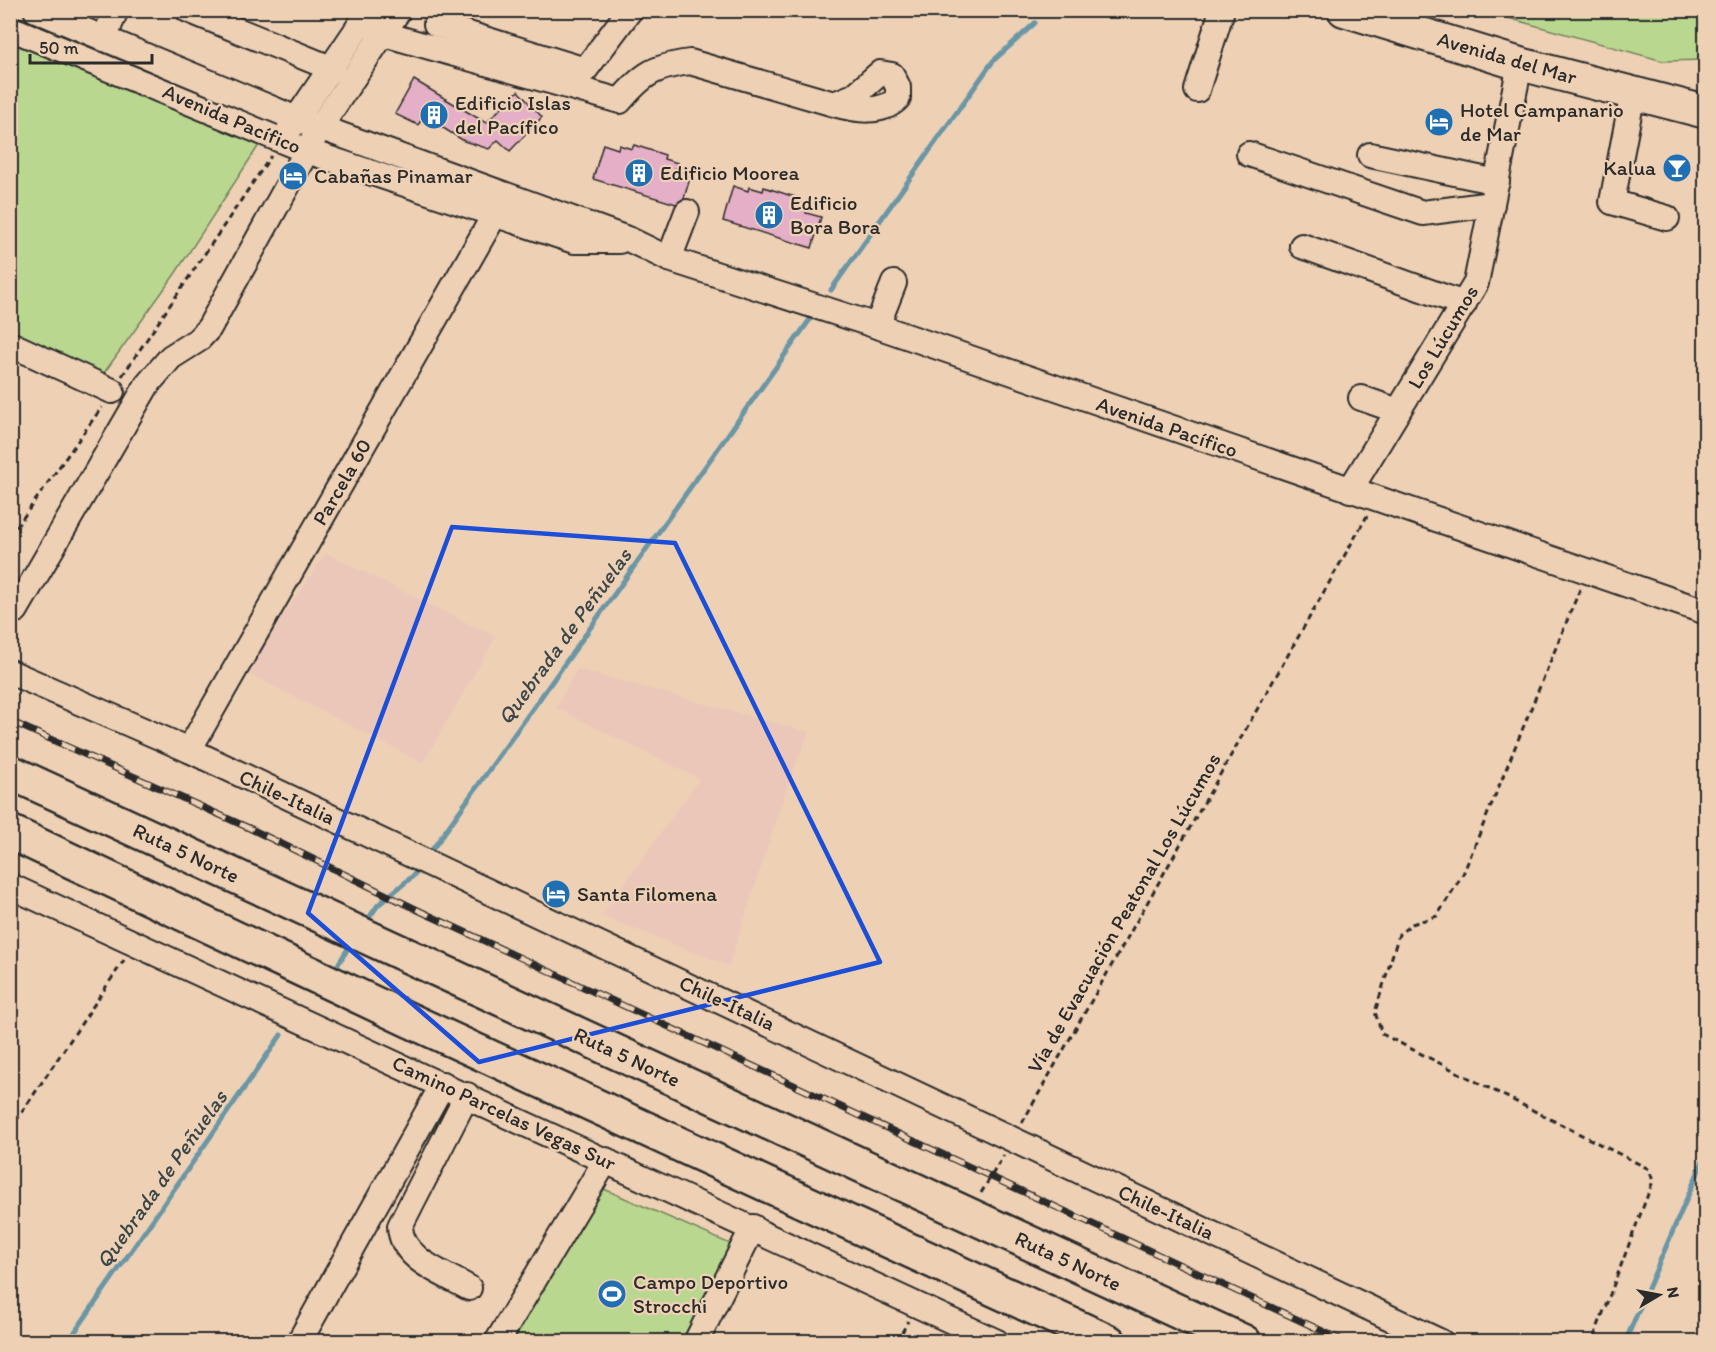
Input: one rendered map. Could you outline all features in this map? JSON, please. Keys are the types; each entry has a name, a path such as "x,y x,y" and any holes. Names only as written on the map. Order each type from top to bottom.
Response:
{"highway":[{"name":"Ruta 5 Norte","path":"10,772 1244,1341"},
{"path":"10,832 407,1019 1109,1341"},
{"path":"10,850 108,877"}],"main road":[{"name":"Avenida del Mar","path":"1344,10 1520,64 1706,112"}],"street":[{"name":"Avenida Pacífico","path":"36,10 81,19 104,39 297,119 630,240 669,259 877,326 1706,612"},
{"path":"104,39 116,10"},
{"path":"188,10 333,69"},
{"path":"16,610 147,385 171,357 198,340 209,328 320,127 399,10"},
{"path":"445,10 436,24 585,70 630,10"},
{"path":"1197,90 1222,10"},
{"path":"283,139 333,69 367,16 384,34 620,101 639,79 666,65 690,62 834,104"},
{"name":"Avenida Pacífico","path":"10,28 283,139 307,151 574,241 603,243 630,240"},
{"name":"Los Lúcumos","path":"1350,490 1464,304 1479,274 1520,64"},
{"path":"1633,93 1612,202 1667,218"},
{"path":"1249,154 1423,213 1494,193"},
{"path":"1370,155 1494,193"},
{"path":"669,259 687,212"},
{"name":"Parcela 60","path":"189,750 495,214"},
{"path":"1302,246 1464,304"},
{"path":"877,326 894,283"},
{"path":"10,344 112,391"},
{"path":"1361,398 1398,411"},
{"name":"Chile-Italia","path":"10,672 189,750 1441,1341"},
{"name":"Camino Parcelas Vegas Sur","path":"10,886 997,1341"},
{"path":"299,1341 443,1084"},
{"path":"467,1095 400,1226 402,1241 413,1255 469,1288"},
{"path":"497,1341 606,1160"},
{"path":"696,1341 753,1227"}],"path":[{"path":"10,536 112,391 283,139"},
{"name":"Vía de Evacuación Peatonal Los Lúcumos","path":"969,1215 1377,499"},
{"path":"1587,572 1463,874 1437,916 1412,924 1399,934 1375,1012 1382,1034 1649,1169 1653,1181 1592,1341"},
{"path":"10,1130 135,944"},
{"path":"897,1341 916,1304"}],"highlighted area":[{"path":"452,527 675,543 880,962 479,1062 308,913"}],"shaded area":[{"path":"326,553 496,637 423,763 245,672"},
{"path":"577,669 809,732 787,787 729,966 601,916 699,779 556,708"}],"green space":[{"path":"1483,11 1705,11 1705,60 1663,61"},
{"path":"11,42 261,142 175,274 99,380 11,339"},
{"name":"Campo Deportivo Strocchi","path":"581,1179 735,1246 687,1341 484,1342"}],"building":[{"name":"Edificio Islas del Pacífico","path":"414,80 486,123 518,91 542,117 510,151 498,140 489,149 464,141 424,116 418,125 395,114"},
{"name":"Edificio Moorea","path":"603,144 618,149 619,145 632,149 634,145 665,155 664,159 678,163 675,170 691,175 684,198 676,204 593,179"},
{"name":"Edificio Bora Bora","path":"733,186 748,191 749,187 763,191 764,187 795,197 794,201 808,205 806,213 821,217 812,248 723,221"}],"waterway":[{"name":"Quebrada de Peñuelas","path":"831,290 993,61 1035,23"},
{"name":"Quebrada de Peñuelas","path":"427,857 811,318"},
{"name":"Quebrada de Peñuelas","path":"364,925 378,905 413,876 419,867"},
{"name":"Quebrada de Peñuelas","path":"337,966 352,942"},
{"name":"Quebrada de Peñuelas","path":"68,1342 281,1035"},
{"path":"1625,1342 1706,1154"}],"railway":[{"path":"10,721 249,828 422,912 1346,1342"}],"place":[{"name":"Edificio Islas del Pacífico","path":"434,115"},
{"name":"Hotel Campanario de Mar","path":"1439,122"},
{"name":"Kalua","path":"1677,168"},
{"name":"Edificio Moorea","path":"639,173"},
{"name":"Cabañas Pinamar","path":"293,176"},
{"name":"Edificio Bora Bora","path":"769,215"},
{"name":"Santa Filomena","path":"556,894"},
{"name":"Campo Deportivo Strocchi","path":"612,1294"}]}
